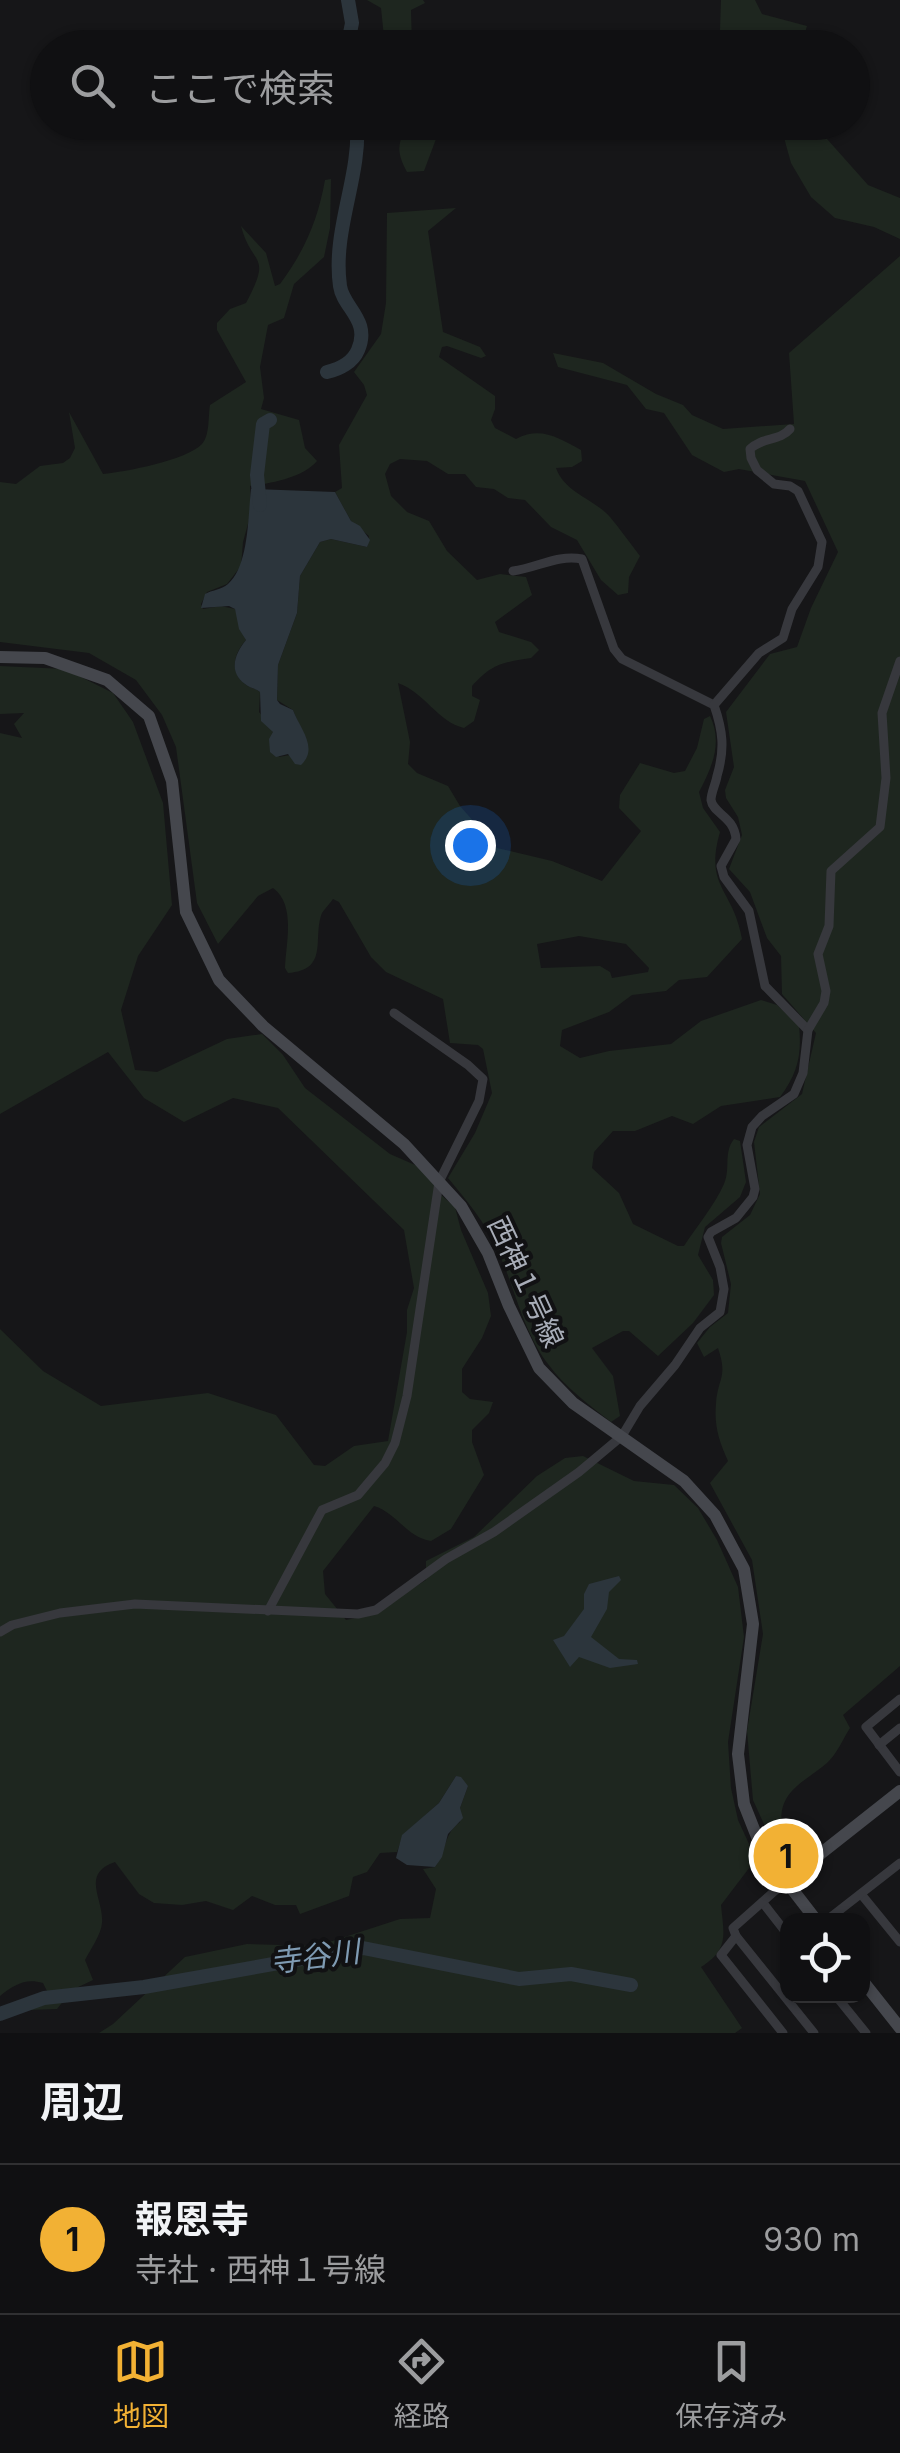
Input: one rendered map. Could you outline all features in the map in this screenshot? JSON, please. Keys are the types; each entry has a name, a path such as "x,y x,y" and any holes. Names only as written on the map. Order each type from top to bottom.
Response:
{"street":[{"path":"714,705 759,653 783,638 792,609 818,567 820,534 798,492 790,486 774,484 751,458 750,449 757,442 786,434 790,429"},
{"path":"513,572 550,560 582,559 614,649 622,659 714,705 724,738 711,797 713,805 735,826 736,838 721,866 724,878 748,911 766,986 808,1030"},
{"name":"西神１号線","path":"0,657 45,658 106,680 149,716 172,781 186,912 219,980 263,1026 404,1144 461,1206 488,1253 539,1368 573,1403 684,1481 716,1515 744,1569 753,1624 738,1754 740,1786 759,1842 811,1913"},
{"path":"0,1632 12,1625 60,1614 135,1604 268,1612 358,1614 376,1610 446,1559 520,1514 622,1436 700,1328 720,1312 724,1289 720,1266 708,1238 745,1210 753,1197 748,1139 762,1116 796,1090 808,1048 808,1030 826,991 818,954 828,926 831,871 880,827 886,778 882,713 900,661"},
{"path":"268,1612 322,1510 358,1495 385,1463 395,1443 407,1396 438,1182 479,1101 483,1079 394,1012"},
{"path":"900,1698 866,1727 900,1772"},
{"path":"879,1745 900,1728"},
{"path":"814,2033 736,1936 734,1928 786,1881 900,1791"},
{"path":"835,1913 900,1863"},
{"path":"861,1894 900,1942"},
{"path":"762,1903 780,1924"},
{"path":"736,1936 721,1954 783,2033"},
{"path":"870,1990 900,2028"},
{"path":"842,2003 866,2033"}],"shaded area":[{"path":"367,0 425,3 411,10 412,30 383,30 381,8"},
{"path":"721,0 755,0 762,14 807,26 806,30 720,30"},
{"path":"400,140 436,140 424,171 407,172"},
{"path":"785,140 828,140 868,185 900,198 900,239 874,227 835,218 811,197 791,163"},
{"path":"331,179 330,228 324,257 294,284 284,318 268,325 260,367 264,398 261,409 299,420 305,448 317,461 295,476 250,486 251,513 241,566 227,584 207,592 201,604 203,609 235,609 246,640 236,656 236,673 260,692 259,712 272,729 279,757 290,755 302,732 293,710 277,700 278,665 297,613 300,576 320,542 331,539 367,547 369,536 351,521 335,492 342,488 339,445 367,395 354,372 381,334 386,303 387,213 456,208 428,231 443,332 480,347 486,356 481,358 447,346 442,347 439,357 495,396 491,420 495,428 516,439 549,435 581,450 582,461 572,467 556,468 560,477 610,517 640,556 629,577 628,593 618,595 601,580 577,540 551,527 525,500 476,487 465,474 448,474 427,461 400,459 390,464 385,474 391,496 407,512 429,521 447,551 477,580 500,574 526,577 532,595 495,622 499,632 531,642 539,650 531,658 492,668 472,686 472,696 480,700 474,721 464,728 446,720 416,693 398,683 410,742 408,764 417,773 448,786 497,848 552,861 602,881 641,831 619,808 620,795 640,763 674,773 685,771 697,748 704,719 710,716 716,745 699,792 703,808 720,832 715,865 742,939 707,977 679,980 666,991 632,995 609,1012 562,1030 560,1046 580,1058 671,1044 701,1021 761,1000 777,1005 799,1025 797,1063 780,1097 721,1106 693,1124 672,1116 635,1131 613,1131 594,1152 592,1168 619,1193 633,1224 678,1246 684,1246 720,1192 734,1139 740,1141 746,1182 740,1197 705,1227 698,1255 713,1280 714,1295 693,1323 658,1356 629,1331 592,1348 613,1376 620,1416 611,1422 570,1388 539,1351 492,1239 448,1178 475,1133 492,1093 483,1049 478,1045 450,1043 443,999 386,972 371,957 339,902 333,899 319,923 315,959 301,971 288,973 285,968 287,914 273,888 258,896 218,944 197,903 176,747 162,715 136,680 89,653 0,642 0,482 16,484 40,466 63,463 70,458 75,448 69,412 103,474 170,460 202,444 208,431 210,405 246,382 217,330 217,323 230,309 246,303 258,275 258,261 241,226 266,253 275,286 280,284 309,235 325,180","holes":["579,936 626,944 649,968 648,972 612,978 600,966 541,968 537,944"]},
{"path":"900,256 900,1666 843,1715 850,1728 837,1751 788,1796 782,1826 768,1833 753,1800 747,1731 763,1634 752,1560 710,1483 728,1461 716,1419 721,1358 718,1348 704,1357 697,1343 728,1313 731,1284 722,1237 750,1215 760,1194 754,1142 759,1127 802,1094 816,1033 782,994 781,956 767,938 750,892 729,869 742,835 738,817 726,798 734,767 726,712 770,654 797,647 838,552 805,481 739,469 724,472 692,455 664,413 646,409 627,385 558,367 553,353 603,363 723,429 794,424 789,353"},
{"path":"251,489 335,492 351,521 370,540 367,547 331,539 320,542 300,576 297,613 278,665 277,700 293,710 306,738 308,752 301,765 295,764 288,754 276,757 270,752 273,732 261,721 260,692 236,673 237,656 246,640 235,609 201,608 205,594 228,584 240,565"},
{"path":"0,666 65,669 113,693 133,722 163,803 172,905 138,956 121,1010 135,1070 157,1072 227,1039 262,1034 283,1055 305,1088 390,1154 422,1168 455,1207 488,1293 491,1316 462,1369 462,1392 470,1399 493,1402 489,1413 472,1430 472,1442 484,1475 451,1529 431,1541 415,1535 374,1506 323,1571 325,1594 346,1620 370,1615 426,1580 426,1561 474,1537 537,1476 565,1458 583,1456 634,1481 674,1485 698,1508 717,1540 738,1587 744,1637 728,1742 731,1788 738,1820 756,1859 721,1905 723,1941 716,1954 701,1967 742,2028 735,2033 99,2033 185,1957 247,1944 317,1946 400,1919 430,1918 436,1889 423,1869 435,1867 451,1832 460,1822 460,1808 468,1786 456,1776 439,1803 403,1835 397,1852 380,1853 367,1872 353,1877 349,1896 300,1914 296,1905 275,1905 252,1896 233,1910 206,1901 182,1905 154,1903 139,1894 115,1862 104,1867 96,1880 102,1923 85,1960 93,1980 72,1990 57,2009 28,2010 25,2000 48,1993 43,1983 20,1984 0,1996 0,1329 43,1371 101,1406 208,1393 276,1415 314,1465 325,1466 354,1446 388,1441 407,1332 407,1310 414,1288 404,1230 278,1108 233,1098 184,1122 144,1098 108,1052 0,1114 0,733 22,738 14,724 24,713 0,714"},
{"path":"619,1576 621,1580 609,1592 607,1609 591,1637 619,1659 637,1660 638,1664 610,1668 579,1657 570,1667 553,1640 564,1636 584,1609 589,1584"},
{"path":"456,1776 468,1786 460,1808 463,1818 448,1834 435,1867 407,1865 396,1858 402,1835 439,1803"}],"waterway":[{"path":"348,0 351,30"},
{"path":"327,372 349,361 361,340 359,322 342,294 339,265 357,140"},
{"path":"260,505 257,475 263,424 270,420"},
{"name":"寺谷川","path":"0,2014 44,1998 144,1987 363,1948 519,1979 571,1974 631,1985"}],"place":[{"name":"報恩寺","path":"786,1856"}]}
